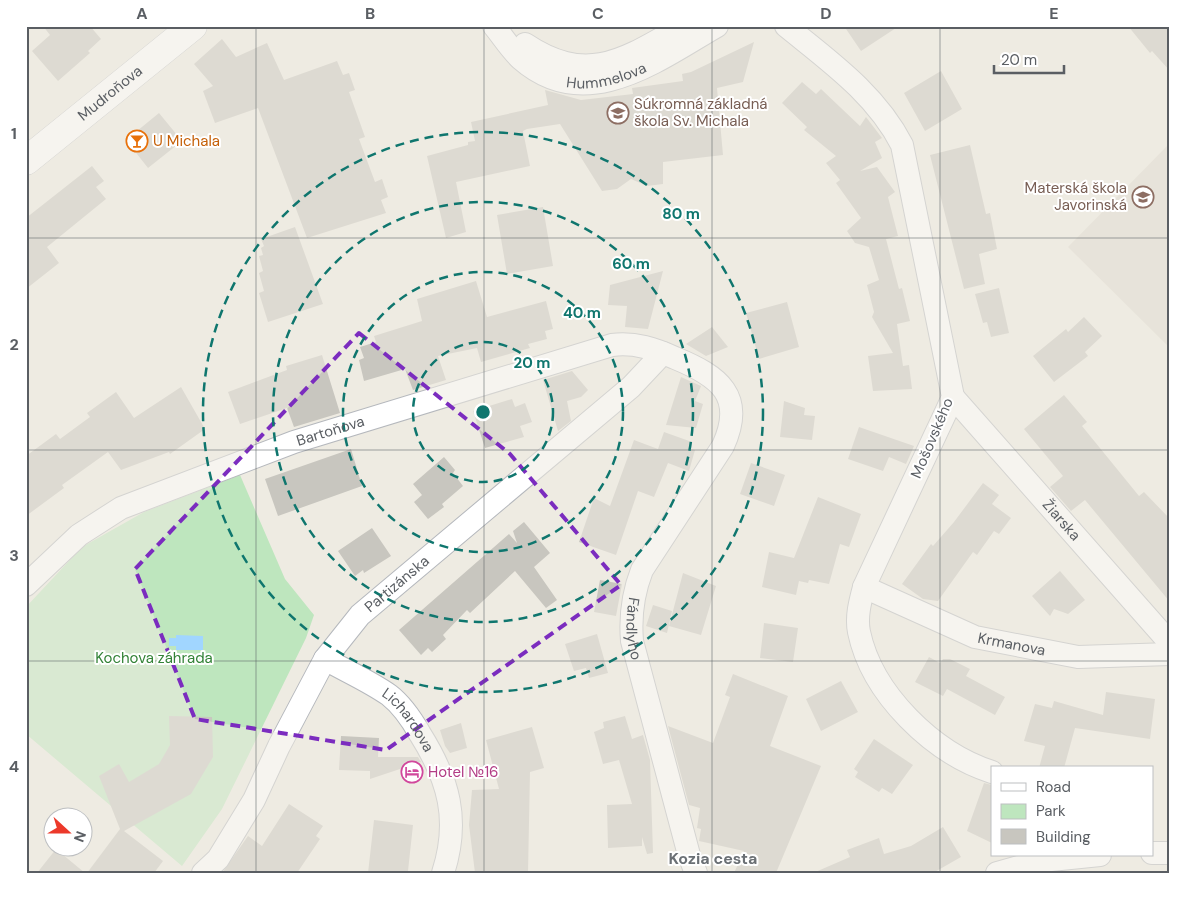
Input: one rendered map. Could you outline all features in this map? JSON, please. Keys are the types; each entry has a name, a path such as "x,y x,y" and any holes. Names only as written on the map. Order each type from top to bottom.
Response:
{"street":[{"name":"Mudroňova","path":"26,161 193,26"},
{"name":"Hummelova","path":"498,30 556,62 577,66 596,65 621,59 683,26"},
{"name":"Hummelova","path":"498,30 518,56 533,68 563,82 587,84 613,80 637,71 717,26"},
{"name":"Mošovského","path":"786,26 829,61 872,101 887,119 902,145 953,397 864,587 858,612 859,631 874,670 895,702 929,736 966,760 991,772"},
{"name":"Bartoňova","path":"26,585 79,535 121,508 285,445 612,345 633,345 663,353"},
{"name":"Partizánska","path":"203,873 218,860 254,800 279,746 325,658 360,616 631,387 663,353"},
{"name":"Fándlyho","path":"663,353 710,374 726,393 732,414 730,430 723,446 642,570 634,591 632,611 632,634 636,655 687,846 696,873"},
{"name":"Žiarska","path":"953,397 1170,643"},
{"name":"Krmanova","path":"864,587 975,637 1078,657 1170,654"},
{"name":"Lichardova","path":"325,658 389,696 410,718 430,750 445,782 450,808 450,844 443,873"},
{"path":"997,873 1041,860 1088,856"}],"highlighted area":[{"path":"359,333 510,454 621,585 386,750 195,719 135,569"}],"shaded area":[{"name":"Materská škola Javorinská","path":"1168,145 1170,148 1170,348 1068,247"}],"green space":[{"name":"Kochova záhrada","path":"240,475 285,579 314,615 306,638 222,809 182,866 26,734 26,607 82,547 144,512"}],"water":[{"path":"176,635 203,636 203,650 176,650 176,646 169,646 169,638 176,638"}],"building":[{"path":"43,26 90,26 101,39 88,51 90,53 58,81 32,51 50,35"},
{"path":"844,26 899,26 861,51"},
{"path":"1128,26 1170,26 1170,71 1152,51 1150,53"},
{"path":"222,39 236,57 267,43 284,80 337,61 343,75 349,73 355,90 349,92 365,137 359,139 375,182 382,179 388,197 381,200 386,213 307,238 258,108 215,123 203,91 213,86 194,64"},
{"path":"754,42 743,82 717,88 723,155 663,162 663,184 647,186 631,179 617,189 602,191 560,124 527,129 523,131 530,166 456,182 466,232 446,238 427,156 468,145 468,142 475,141 471,122 548,105 545,90 581,100 633,94 632,88 683,81 682,74 691,72"},
{"path":"941,71 962,109 925,131 904,93"},
{"path":"802,82 816,94 821,89 860,126 866,117 882,138 875,142 882,158 860,171 877,167 895,192 888,197 898,236 886,239 899,289 902,288 910,321 897,324 903,366 909,365 912,389 873,391 868,356 893,353 872,317 874,312 867,285 879,280 869,247 855,243 847,231 861,218 836,183 840,180 826,163 836,156 804,130 807,127 782,103"},
{"path":"159,113 182,141 148,168 126,140"},
{"path":"970,145 986,214 990,213 997,249 979,254 985,284 964,289 930,155"},
{"path":"92,166 104,181 96,187 106,199 47,247 59,263 26,289 26,218"},
{"path":"543,207 553,266 507,274 497,215"},
{"path":"295,227 323,304 268,322 259,293 264,291 259,273 263,271 259,256 263,255 261,248 264,246 261,239"},
{"path":"663,271 648,329 625,327 627,306 608,305 610,285"},
{"path":"476,281 487,317 546,301 553,329 545,331 547,339 528,344 530,348 481,362 477,348 438,356 446,380 413,390 405,369 364,381 359,360 364,358 360,347 376,342 374,336 422,321 417,299"},
{"path":"999,288 1009,333 991,337 987,322 983,323 975,294"},
{"path":"787,302 799,347 759,359 746,313"},
{"path":"1084,317 1102,336 1085,352 1088,356 1054,382 1033,356 1066,329 1068,332"},
{"path":"712,327 728,347 706,356 686,344"},
{"path":"322,355 340,413 294,427 287,408 240,424 228,392 287,370 286,366"},
{"path":"572,371 588,390 581,397 567,401 571,421 558,431 543,380"},
{"path":"681,377 701,386 695,401 703,404 696,428 666,425"},
{"path":"181,387 205,429 170,454 169,452 121,470 108,452 62,485 64,488 26,516 26,456 56,434 60,439 90,417 87,413 116,392 134,418"},
{"path":"1064,395 1087,422 1082,426 1139,496 1144,492 1170,519 1170,602 1085,500 1071,511 1050,487 1063,476 1024,429"},
{"path":"512,399 515,407 525,403 532,422 520,426 524,437 485,448 473,411"},
{"path":"784,401 805,408 804,415 815,416 812,440 780,437"},
{"path":"859,427 914,446 906,464 889,457 883,471 848,459"},
{"path":"664,432 692,442 690,449 695,450 689,471 668,463 654,497 638,491 616,555 579,542 594,498 610,506 634,440 658,449"},
{"path":"351,449 362,486 278,516 265,479"},
{"path":"444,457 455,470 453,473 463,486 442,504 444,507 428,519 414,502 422,495 413,484"},
{"path":"751,463 785,475 774,506 740,494"},
{"path":"983,483 999,495 992,504 1011,518 999,534 994,531 977,555 973,552 938,601 923,599 902,584 931,544 933,546 954,522"},
{"path":"818,497 861,514 849,547 840,544 829,584 809,580 808,583 799,581 796,595 762,587 769,552 794,558"},
{"path":"524,522 550,553 534,567 557,600 546,608 515,571 470,613 467,610 443,635 446,639 432,652 428,648 421,655 399,630 509,534 517,543 513,531"},
{"path":"372,528 391,556 364,573 363,570 355,576 338,551"},
{"path":"1060,571 1085,600 1068,614 1054,609 1050,616 1032,596"},
{"path":"683,573 716,586 701,635 669,626"},
{"path":"600,580 622,584 616,616 594,612"},
{"path":"653,605 672,611 667,633 646,626"},
{"path":"764,623 798,628 793,662 760,658"},
{"path":"597,634 608,673 589,678 586,668 574,671 565,644"},
{"path":"929,657 940,663 943,659 950,659 970,669 966,676 1005,697 995,715 947,689 943,696 915,682"},
{"path":"733,674 788,696 770,746 821,766 776,873 734,873 744,851 699,841 701,829 697,828 700,808 689,805 668,726 713,743 730,697 725,695"},
{"path":"841,681 858,712 821,731 806,699"},
{"path":"1106,692 1155,699 1150,739 1075,728 1065,766 1040,766 1045,746 1024,741 1035,704 1052,708 1054,701 1103,715"},
{"path":"169,716 212,717 213,757 191,794 124,831 163,861 154,873 87,873 120,829 99,776 119,764 129,782 159,764 170,745"},
{"path":"625,716 632,739 643,735 650,760 653,853 647,854 642,837 642,846 608,848 607,805 632,804 619,760 603,764 594,732 604,728 603,722"},
{"path":"461,723 467,748 450,753 445,746 440,730"},
{"path":"532,727 544,768 530,772 528,873 475,873 469,825 472,790 499,789 486,740"},
{"path":"341,736 379,738 378,757 418,757 421,762 370,779 370,771 339,770"},
{"path":"874,739 913,765 892,794 882,788 879,792 855,777 858,772 854,769"},
{"path":"984,783 991,785 991,843 967,831"},
{"path":"289,804 323,826 316,836 320,839 297,873 222,873 248,836 262,846"},
{"path":"374,820 413,825 408,871 368,873"},
{"path":"943,827 961,857 933,873 813,873 850,857 847,850 879,838 884,854 911,846"},
{"path":"50,856 64,856 85,873 37,873"}],"place":[{"name":"Súkromná základná škola Sv. Michala","path":"618,113"},
{"name":"U Michala","path":"137,141"},
{"name":"Materská škola Javorinská","path":"1143,197"},
{"name":"Hotel №16","path":"412,772"}],"district":[{"name":"Kozia cesta","path":"713,858"}]}
